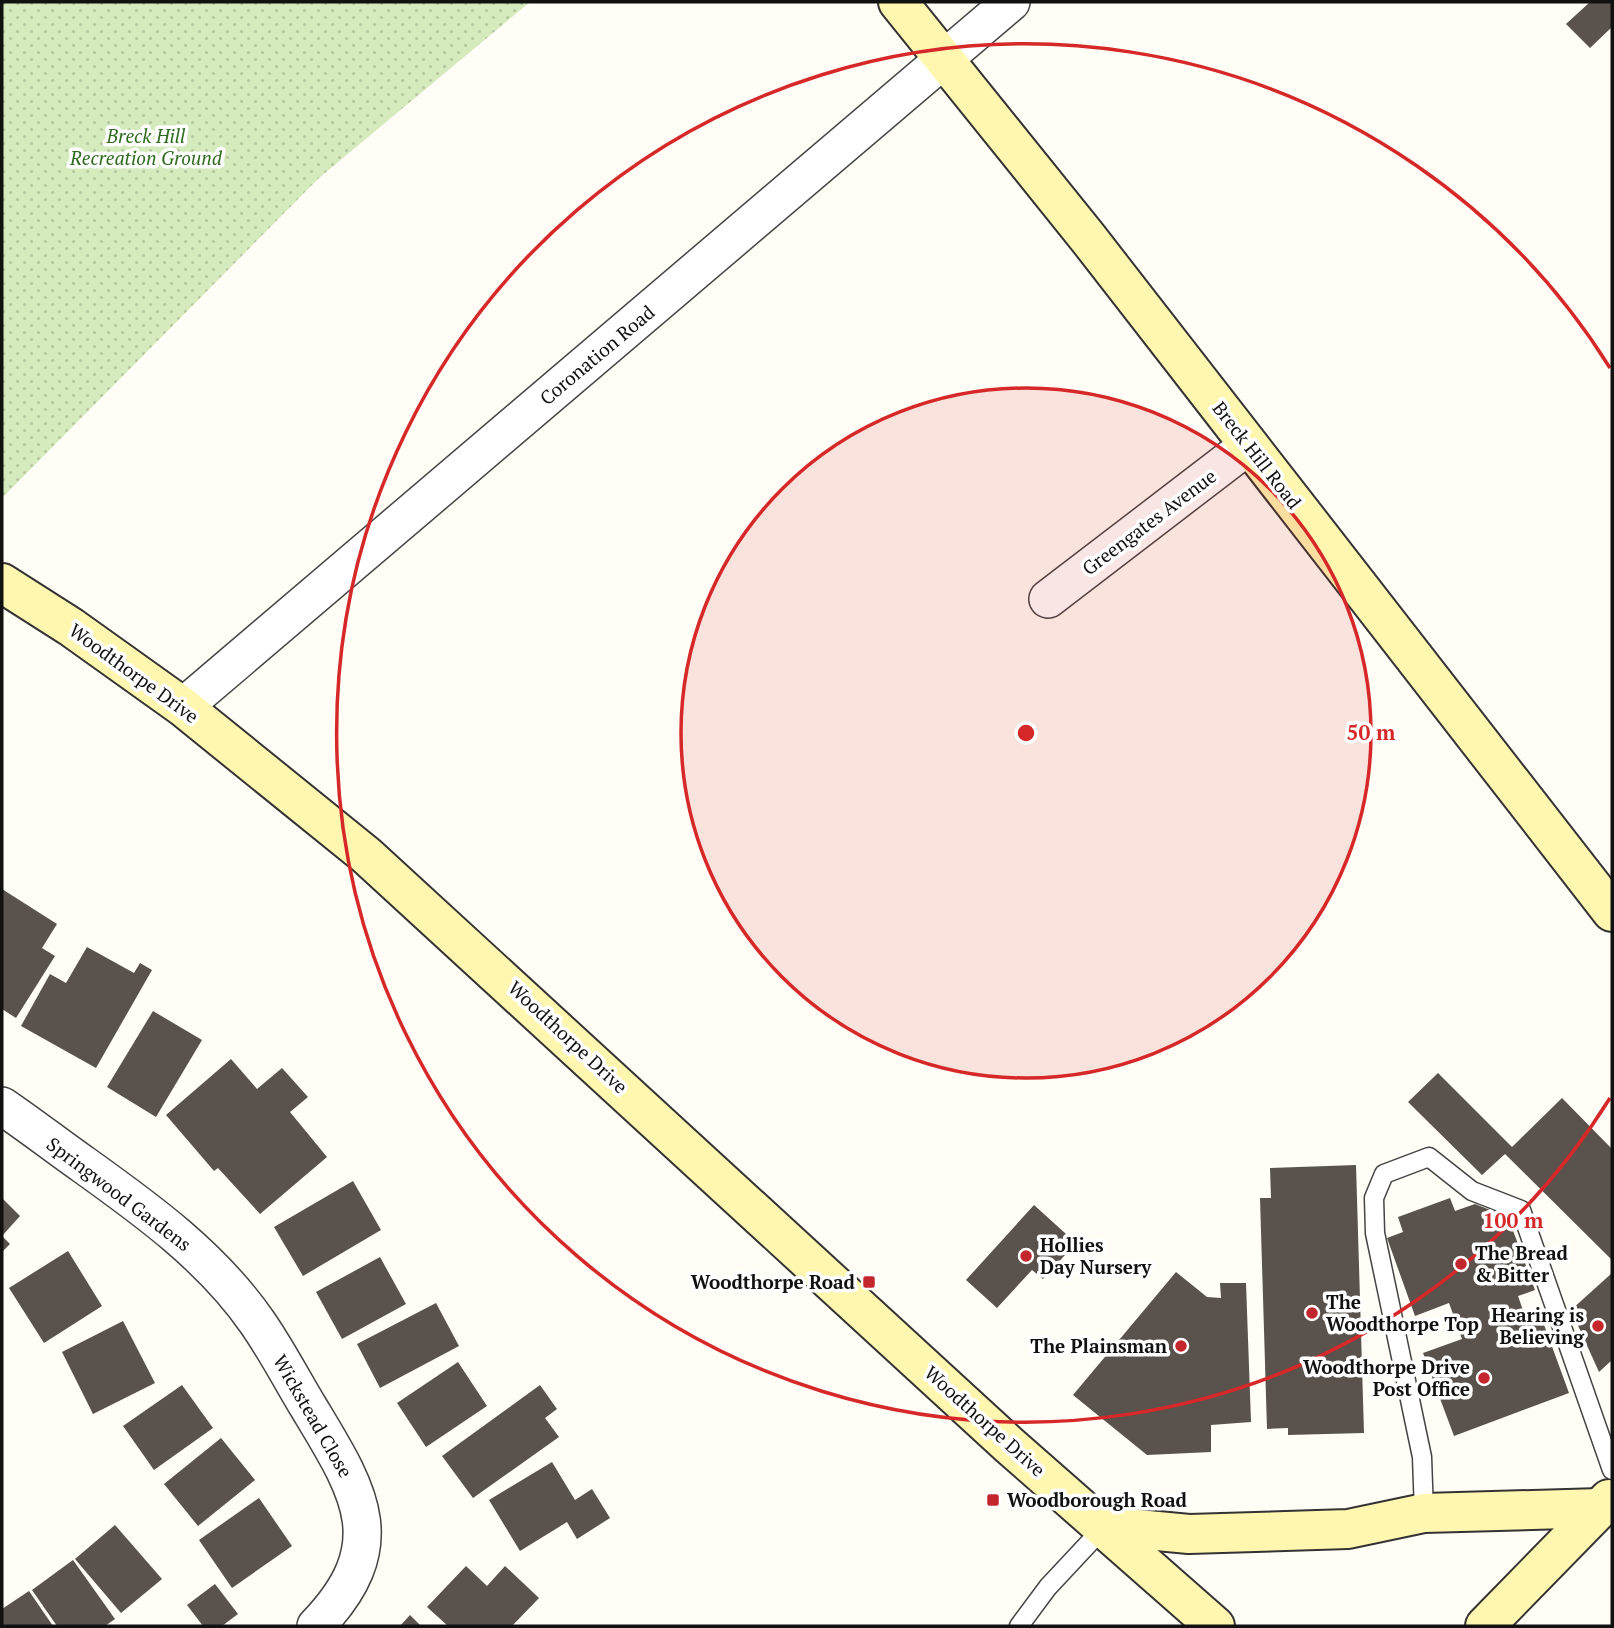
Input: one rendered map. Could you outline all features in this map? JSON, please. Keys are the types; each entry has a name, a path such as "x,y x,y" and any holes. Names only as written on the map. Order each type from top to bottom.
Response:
{"street":[{"name":"Breck Hill Road","path":"898,2 1249,445 1612,912"},
{"name":"Coronation Road","path":"183,707 1011,2"},
{"name":"Greengates Avenue","path":"1048,599 1249,445"},
{"name":"Woodthorpe Drive","path":"2,583 71,627 183,707 366,855 1009,1445 1213,1625"},
{"name":"Springwood Gardens","path":"2,1107 183,1240 222,1279 256,1321"},
{"name":"Wickstead Close","path":"256,1321 347,1471 359,1499 363,1524 355,1571 343,1593 316,1626"},
{"path":"1105,1527 1189,1534 1348,1529 1424,1513 1607,1502"},
{"path":"1485,1626 1607,1502"}],"lane":[{"path":"1424,1513 1422,1457 1375,1233 1374,1198 1384,1174 1429,1157 1472,1191 1521,1210 1612,1470"},
{"path":"1019,1626 1048,1587 1105,1527"}],"green space":[{"name":"Breck Hill Recreation Ground","path":"2,2 530,2 319,178 2,498"}],"building":[{"path":"1590,2 1612,2 1612,27 1590,48 1566,24"},
{"path":"2,889 57,924 42,948 55,956 16,1018 2,1009"},
{"path":"87,947 134,973 140,963 152,970 96,1068 21,1026 50,974 66,983"},
{"path":"153,1011 202,1040 156,1117 107,1087"},
{"path":"231,1059 257,1089 282,1068 308,1097 290,1112 327,1157 260,1214 218,1168 214,1171 166,1115"},
{"path":"1438,1073 1512,1147 1562,1098 1612,1149 1612,1260 1505,1154 1482,1175 1408,1102"},
{"name":"The Woodthorpe Top","path":"1356,1165 1364,1433 1288,1435 1288,1428 1267,1429 1260,1198 1271,1198 1270,1168"},
{"path":"353,1181 381,1230 303,1276 274,1227"},
{"path":"2,1198 20,1216 2,1236"},
{"path":"1450,1198 1455,1211 1475,1204 1508,1217 1535,1290 1518,1296 1525,1316 1539,1311 1569,1393 1454,1436 1423,1353 1462,1339 1449,1303 1415,1316 1387,1238 1403,1232 1398,1217"},
{"name":"Hollies Day Nursery","path":"1034,1205 1076,1243 1043,1279 1032,1270 997,1308 966,1280"},
{"path":"2,1236 10,1244 2,1252"},
{"path":"68,1251 102,1306 44,1343 9,1288"},
{"path":"380,1257 406,1304 342,1339 316,1292"},
{"name":"The Plainsman","path":"1176,1272 1207,1297 1221,1298 1220,1283 1246,1283 1251,1422 1211,1425 1211,1452 1147,1455 1073,1395"},
{"path":"1612,1273 1612,1360 1599,1372 1571,1310"},
{"path":"436,1303 459,1346 380,1388 357,1344"},
{"path":"123,1321 155,1383 93,1414 62,1352"},
{"path":"458,1362 487,1406 426,1447 397,1403"},
{"path":"182,1385 213,1428 154,1470 123,1426"},
{"path":"540,1385 557,1409 545,1418 559,1437 473,1498 442,1456"},
{"path":"221,1438 255,1480 198,1526 164,1484"},
{"path":"552,1462 575,1500 592,1489 610,1518 577,1539 567,1522 520,1551 489,1500"},
{"path":"259,1498 292,1546 232,1588 199,1540"},
{"path":"115,1525 162,1579 121,1613 75,1559"},
{"path":"73,1560 115,1619 105,1626 57,1626 32,1590"},
{"path":"466,1566 487,1586 505,1566 539,1598 512,1626 448,1626 427,1607"},
{"path":"215,1584 238,1614 222,1626 203,1626 187,1605"},
{"path":"29,1591 53,1626 2,1626 2,1609"},
{"path":"410,1615 421,1626 400,1626"}],"place":[{"name":"Hollies Day Nursery","path":"1026,1256"},
{"name":"The Bread & Bitter","path":"1461,1264"},
{"name":"Woodthorpe Road","path":"869,1282"},
{"name":"The Woodthorpe Top","path":"1312,1313"},
{"name":"Hearing is Believing","path":"1598,1326"},
{"name":"The Plainsman","path":"1181,1346"},
{"name":"Woodthorpe Drive Post Office","path":"1484,1378"},
{"name":"Woodborough Road","path":"993,1500"}]}
